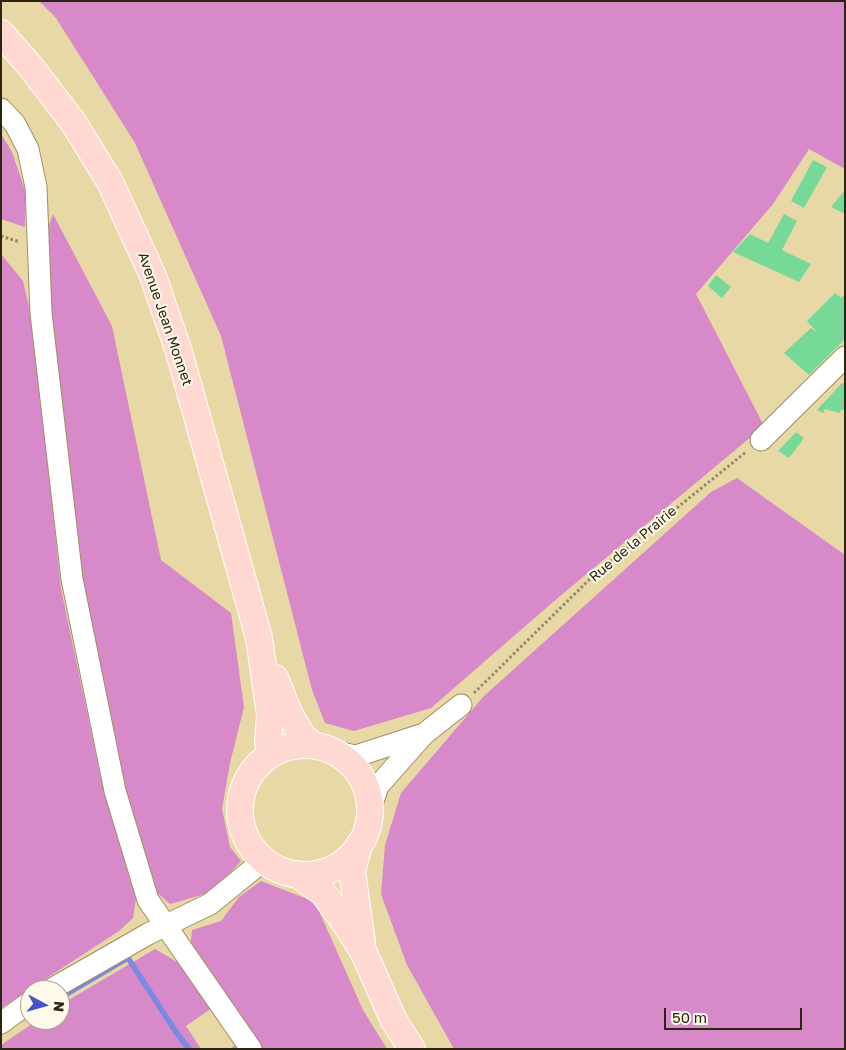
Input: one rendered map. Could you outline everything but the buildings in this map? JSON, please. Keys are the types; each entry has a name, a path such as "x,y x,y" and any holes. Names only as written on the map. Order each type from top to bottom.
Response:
{"main road":[{"name":"Avenue Jean Monnet","path":"1,33 30,66 73,122 110,182 133,228 153,276 179,352 259,638 289,713 303,737 325,749"},
{"name":"Avenue Jean Monnet","path":"259,638 270,715 268,741 270,755"},
{"path":"359,845 348,859 332,869 315,874 297,874 280,870 264,860 252,848 244,832 240,815 241,798 247,781 256,767 270,755 285,748 325,749 350,762 360,776 368,792 370,810 367,828 359,845 352,871 364,953"},
{"path":"297,874 323,893 364,953 394,1021 412,1049"}],"street":[{"path":"1,109 15,124 28,149 36,187 40,313 72,579 114,792 148,900 251,1049"},
{"path":"761,440 844,359"},
{"path":"370,810 378,786 424,734 461,705"},
{"path":"325,749 356,756 424,734"},
{"path":"68,980 210,904 264,860"},
{"path":"1,1023 20,1009"}],"path":[{"name":"Rue de la Prairie","path":"461,705 596,574 761,440"}],"shaded area":[{"path":"39,1 845,1 845,169 809,149 773,204 696,294 764,426 553,602 431,708 354,731 325,723 312,690 221,336 135,143 56,18"},
{"path":"1,134 12,152 25,190 25,227 1,219"},
{"path":"53,214 112,326 161,560 231,613 244,707 230,763 222,809 230,847 241,861 212,892 170,904 156,892 123,790 82,580 51,315 46,234"},
{"path":"1,254 23,281 33,323 61,589 102,783 136,899 133,918 119,931 44,980 20,980 20,996 1,1008"},
{"path":"737,478 845,555 845,1049 454,1049 407,965 381,894 385,845 401,793 484,696 711,492"},
{"path":"261,881 315,902 363,1010 387,1049 230,1049 249,1035 190,949 192,930 221,921 239,897"},
{"path":"155,949 184,966 212,1008 186,1026 201,1049 1,1049 1,1045 23,1030 70,1030 70,999"}],"waterway":[{"path":"70,992 128,958 189,1049"}]}
